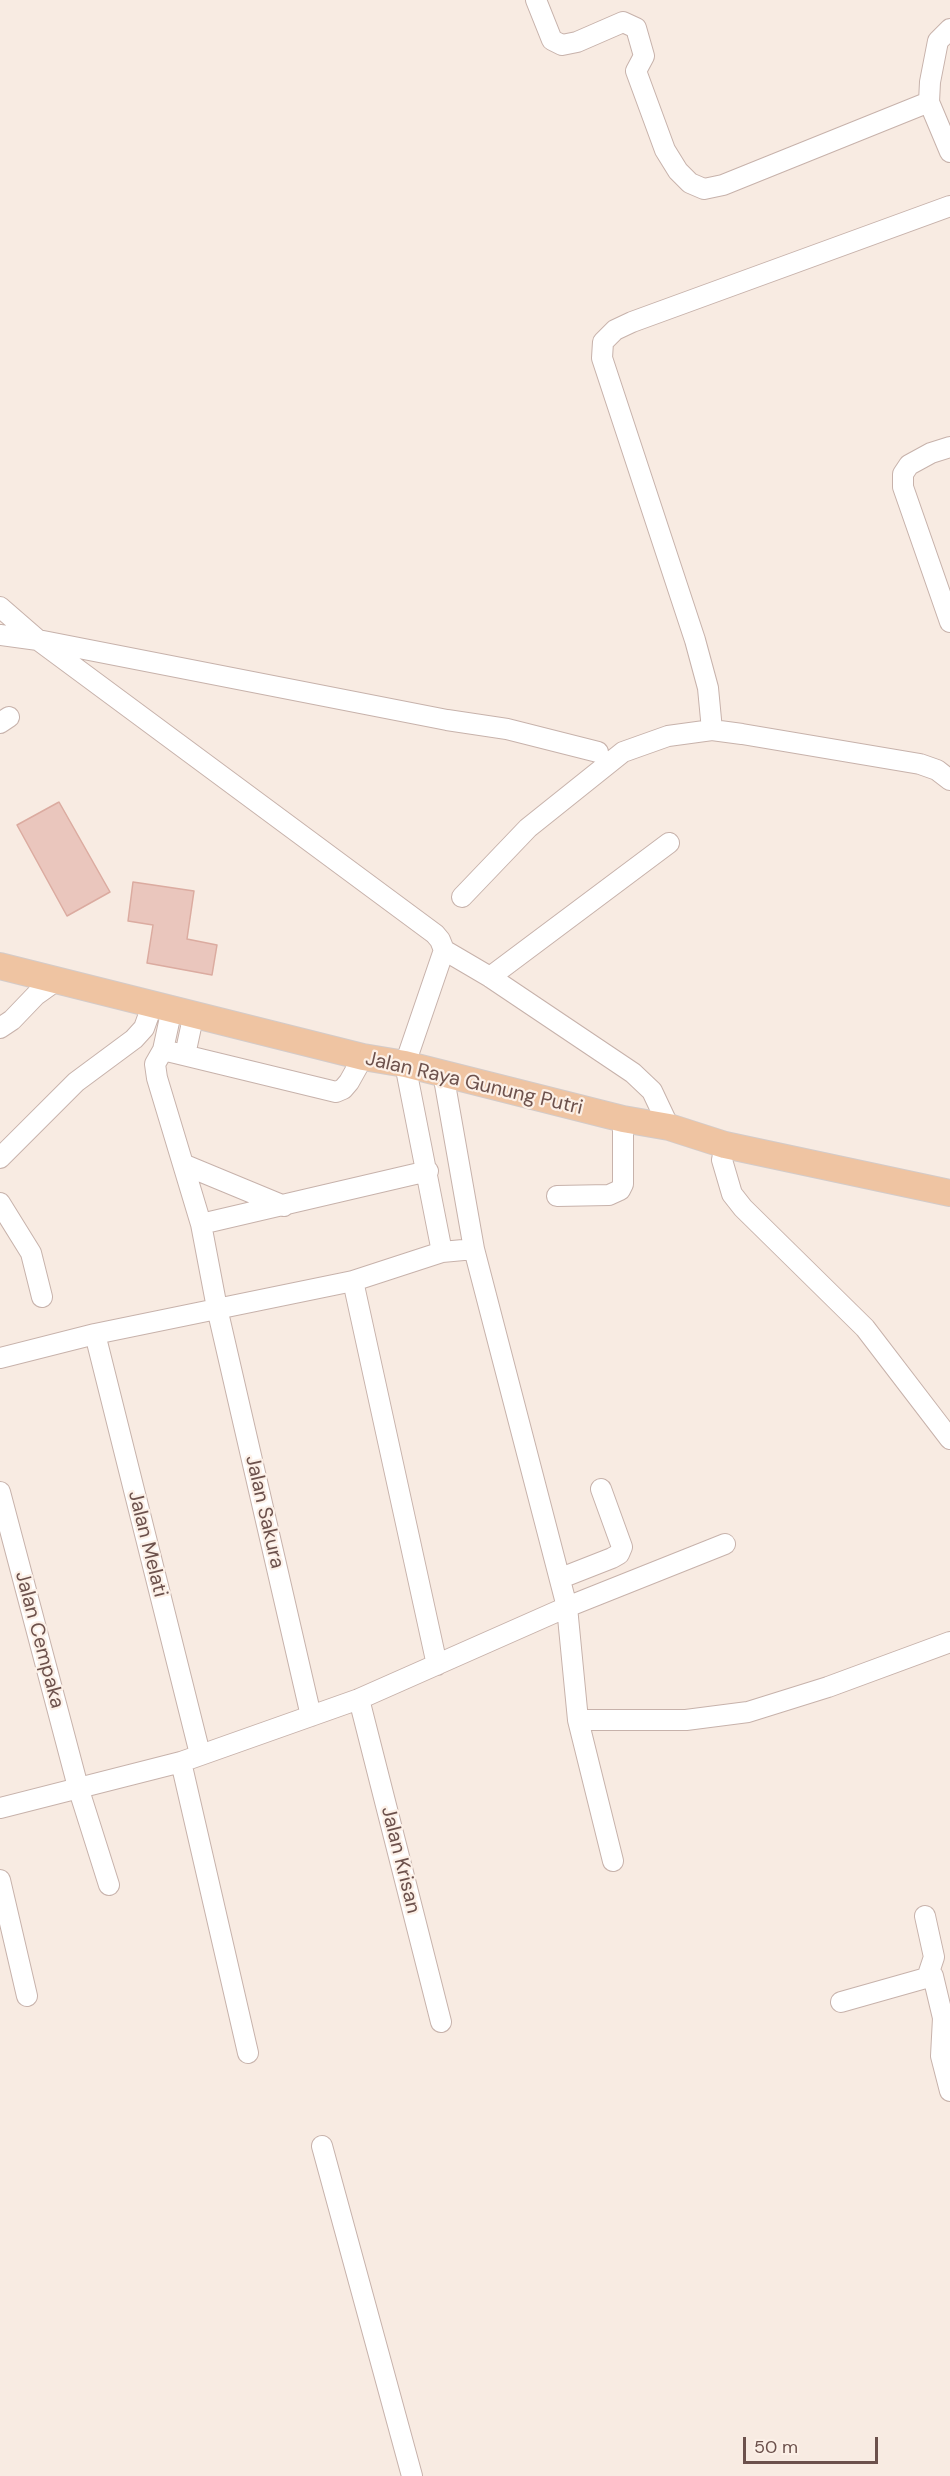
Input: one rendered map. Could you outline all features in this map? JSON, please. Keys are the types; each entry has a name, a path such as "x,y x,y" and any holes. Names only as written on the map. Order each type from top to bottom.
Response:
{"main road":[{"name":"Jalan Raya Gunung Putri","path":"0,966 363,1057 405,1064 623,1119 669,1127 725,1145 950,1193"}],"street":[{"path":"536,0 552,40 562,45 577,42 623,22 636,28 644,56 636,72 665,150 678,171 690,183 704,189 723,185 929,102"},
{"path":"950,29 938,41 930,82 929,102 950,152"},
{"path":"712,730 708,688 698,650 602,358 603,342 615,330 632,322 950,206"},
{"path":"950,447 909,465 903,474 903,487 950,622"},
{"path":"0,607 38,640 435,934 444,950 490,976 633,1073 652,1091 669,1127"},
{"path":"0,635 38,640 447,720 507,729 598,752"},
{"path":"462,897 528,828 623,752 668,736 712,730 920,764 937,770 950,780"},
{"path":"490,976 669,843"},
{"path":"442,1252 428,1171 405,1064 444,950"},
{"path":"0,1028 12,1020 36,995 57,980"},
{"path":"0,1158 76,1082 173,1008 185,1055"},
{"name":"Jalan Sakura","path":"173,1008 164,1050 155,1064 157,1078 201,1224 217,1308 311,1716"},
{"path":"164,1050 336,1092 343,1089 349,1082 363,1057"},
{"path":"442,1073 474,1249 561,1578 567,1607 578,1720 613,1861"},
{"path":"557,1196 609,1195 620,1190 623,1184 623,1119"},
{"path":"725,1145 722,1160 732,1194 743,1208 865,1328 950,1439"},
{"path":"185,1165 284,1206"},
{"path":"201,1224 428,1171"},
{"path":"0,1203 31,1253 42,1297"},
{"path":"0,1358 95,1334 353,1281 442,1252 474,1249"},
{"path":"353,1281 437,1665"},
{"name":"Jalan Melati","path":"95,1334 200,1754"},
{"path":"561,1578 619,1554 622,1547 601,1489"},
{"name":"Jalan Cempaka","path":"0,1492 78,1787 109,1885"},
{"path":"0,1809 181,1762 359,1699 567,1607 725,1544"},
{"path":"578,1720 686,1720 748,1712 828,1687 950,1642"},
{"name":"Jalan Krisan","path":"359,1699 441,2022"},
{"path":"181,1762 248,2053"},
{"path":"0,1880 27,1996"},
{"path":"925,1916 934,1957 929,1972 933,1976 942,2018 950,2091"},
{"path":"841,2002 933,1976"},
{"path":"322,2146 412,2476"}],"building":[{"path":"59,802 110,892 67,916 17,825"},
{"path":"133,882 194,891 187,939 217,945 212,975 147,963 153,925 128,921"}]}
